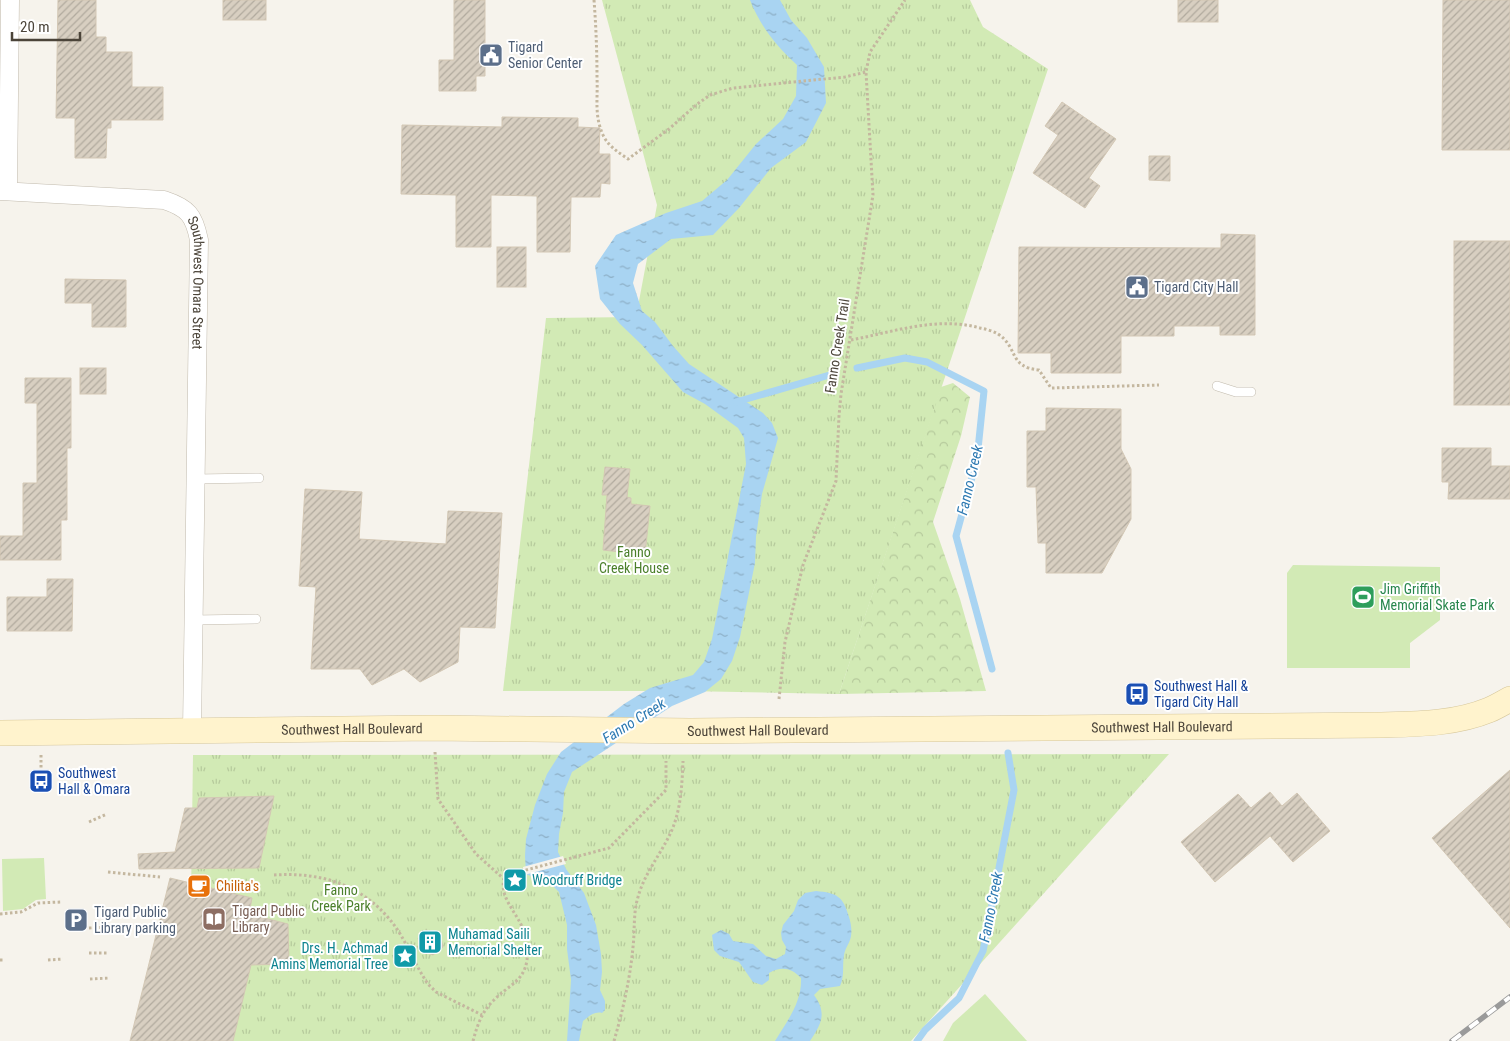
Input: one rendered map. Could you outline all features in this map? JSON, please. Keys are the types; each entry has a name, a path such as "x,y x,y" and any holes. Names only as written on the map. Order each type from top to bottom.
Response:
{"main road":[{"name":"Southwest Hall Boulevard","path":"0,733 434,728 690,731 1414,724 1456,720 1489,710 1510,699"}],"street":[{"name":"Southwest Omara Street","path":"10,0 4,191 164,200 175,204 192,215 200,240 192,730"}],"lane":[{"path":"1217,386 1236,392 1251,392"},
{"path":"196,479 259,478"},
{"path":"194,620 256,619"}],"path":[{"path":"594,0 598,121 604,137 611,147 628,159 710,95 733,88 845,77 866,72"},
{"name":"Fanno Creek Trail","path":"779,699 785,642 803,565 836,481 838,416 873,195 866,72 870,52 905,0"},
{"path":"851,340 916,326 955,323 969,324 1000,335 1011,347 1020,365 1029,369 1039,370 1051,388 1159,385"},
{"path":"434,728 438,799 476,854 504,879"},
{"path":"614,1041 628,985 637,899 642,884 672,831 681,796 683,761"},
{"path":"473,1041 482,1015 494,1000 517,982 524,972 527,959 526,943 522,929 503,891 504,879 511,874 609,848 666,790 666,763"},
{"path":"89,822 107,814"},
{"path":"108,872 160,877"},
{"path":"274,875 301,874 317,876 351,887 366,896 391,921 428,984 436,992 482,1015"},
{"path":"0,914 21,912 38,903 61,902"},
{"path":"89,928 109,927"},
{"path":"408,951 418,946"},
{"path":"89,953 109,953"},
{"path":"48,960 63,959"},
{"path":"90,978 110,978"}],"green space":[{"path":"602,0 970,0 983,27 1048,69 839,694 685,691 503,691 546,318 636,317 657,205"},
{"path":"953,383 970,397 961,436 933,522 960,599 986,691 839,694 941,387"},
{"name":"Jim Griffith Memorial Skate Park","path":"1293,565 1440,567 1440,620 1410,643 1410,668 1287,668 1287,573"},
{"name":"Fanno Creek Park","path":"1169,754 911,1041 189,1041 193,755"},
{"path":"44,858 46,899 36,900 23,909 3,911 2,859"},
{"path":"985,994 1027,1041 943,1041 953,1023"}],"water":[{"path":"750,0 780,0 791,20 807,38 824,67 826,103 806,142 771,168 739,208 713,235 671,239 638,264 633,283 642,311 655,322 689,364 763,413 772,423 778,438 762,494 756,537 755,563 740,637 732,661 721,679 705,692 672,706 572,772 564,792 558,852 566,869 584,893 596,925 601,954 600,990 605,1001 605,1010 602,1013 594,1013 583,1021 579,1041 567,1041 571,980 567,949 567,925 559,892 545,878 537,879 526,874 526,839 535,805 547,774 561,752 624,704 650,688 693,675 704,662 712,639 746,464 744,438 738,428 705,404 683,392 642,345 620,324 600,299 595,266 616,235 666,213 702,201 727,180 756,144 783,119 796,96 797,65 770,36"},
{"path":"816,891 838,897 844,904 850,919 851,936 844,955 842,982 840,986 820,989 814,995 821,1007 822,1013 818,1029 810,1041 775,1041 796,1004 801,987 801,978 790,970 778,969 769,973 769,980 762,985 753,982 739,962 720,956 714,950 712,935 721,930 729,934 733,941 753,944 766,956 776,959 785,954 786,947 781,933 783,925 794,911 798,900 805,893"}],"pier":[{"path":"563,856 566,864 524,875 523,867"}],"building":[{"path":"58,0 96,0 96,37 106,37 106,52 132,52 132,87 163,87 163,120 111,120 111,128 107,128 106,158 75,158 75,118 56,118"},
{"path":"223,0 266,0 266,20 223,20"},
{"path":"454,0 485,0 485,76 476,76 476,91 439,91 439,60 454,60"},
{"path":"1178,0 1218,0 1218,22 1178,22"},
{"path":"1443,0 1510,0 1510,150 1442,150"},
{"path":"1062,102 1116,139 1089,178 1100,186 1085,208 1033,173 1058,135 1045,126"},
{"path":"502,117 578,118 578,127 600,128 599,154 610,154 610,184 601,183 600,197 571,197 570,252 537,252 537,196 491,195 491,247 456,247 456,195 401,194 402,125 502,127"},
{"path":"1149,156 1170,156 1170,181 1149,180"},
{"name":"Tigard City Hall","path":"1221,234 1255,235 1255,335 1220,335 1220,326 1174,326 1174,336 1121,336 1121,373 1051,373 1051,353 1018,353 1019,247 1221,248"},
{"path":"1454,241 1510,241 1510,405 1454,405"},
{"path":"497,247 526,247 526,287 497,287"},
{"path":"65,279 126,280 126,327 92,327 92,303 65,303"},
{"path":"80,368 106,368 106,394 80,394"},
{"path":"25,378 71,378 71,448 67,448 67,520 61,520 61,560 0,560 0,536 23,536 23,483 37,483 37,403 25,403"},
{"path":"1046,408 1121,409 1121,449 1131,469 1131,519 1102,573 1046,573 1046,543 1038,543 1036,487 1027,487 1027,431 1046,431"},
{"path":"1442,448 1491,448 1491,466 1510,466 1510,499 1448,499 1449,482 1442,482"},
{"name":"Fanno Creek House","path":"605,467 630,469 627,497 631,498 631,504 650,506 645,555 603,550 607,495 602,495"},
{"path":"305,489 362,492 359,539 446,544 448,511 502,513 495,628 460,627 458,662 420,682 404,669 372,685 360,669 311,669 316,587 299,586"},
{"path":"47,579 73,579 72,631 7,631 7,597 47,597"},
{"path":"1510,770 1510,928 1432,838"},
{"path":"1270,792 1282,806 1297,793 1330,831 1293,862 1270,836 1215,882 1181,842 1238,794 1251,808"},
{"path":"274,796 259,868 139,869 138,854 175,852 185,808 197,808 199,798"},
{"name":"Tigard Public Library","path":"170,878 252,898 249,914 288,924 289,964 251,965 233,1041 130,1041"},
{"name":"Muhamad Saili Memorial Shelter","path":"426,930 440,934 443,947 433,955 421,951 418,938"}],"waterway":[{"name":"Fanno Creek","path":"857,368 905,358 927,362 984,391 977,459 956,536 992,669"},
{"name":"Fanno Creek","path":"736,402 833,374"},
{"name":"Fanno Creek","path":"917,1041 925,1030 959,998 983,951 1014,790 1008,753"}],"railway":[{"path":"1452,1041 1510,997"}],"place":[{"name":"Tigard Senior Center","path":"491,55"},
{"name":"Tigard City Hall","path":"1137,287"},
{"name":"Jim Griffith Memorial Skate Park","path":"1363,597"},
{"name":"Southwest Hall & Tigard City Hall","path":"1137,694"},
{"name":"Southwest Hall & Omara","path":"41,781"},
{"name":"Woodruff Bridge","path":"515,880"},
{"name":"Chilita's","path":"199,886"},
{"name":"Tigard Public Library","path":"214,919"},
{"name":"Tigard Public Library parking","path":"76,920"},
{"name":"Muhamad Saili Memorial Shelter","path":"430,942"},
{"name":"Drs. H. Achmad Amins Memorial Tree","path":"405,956"}]}
